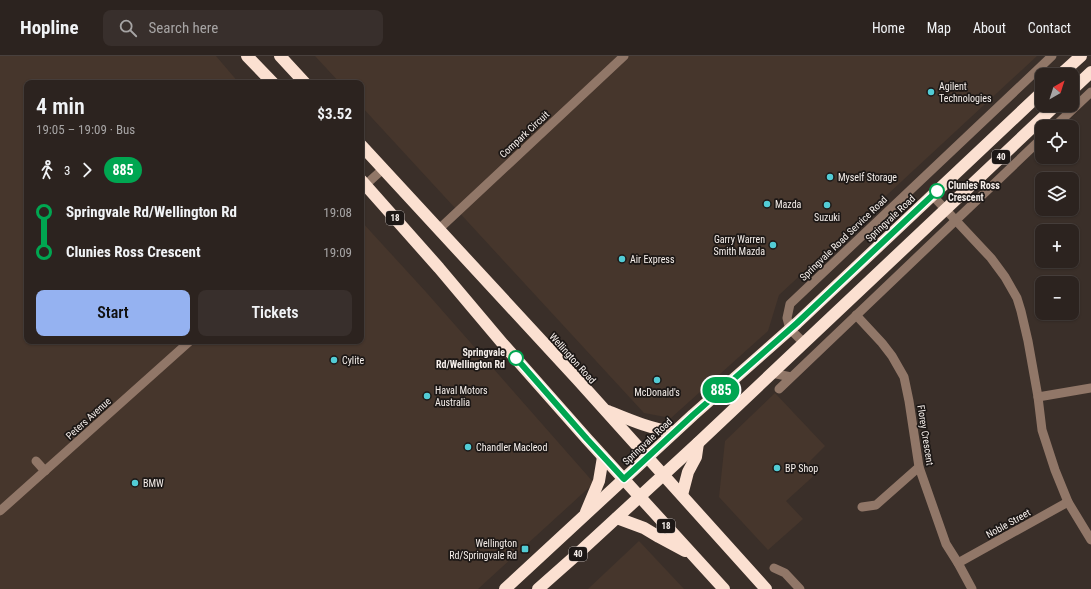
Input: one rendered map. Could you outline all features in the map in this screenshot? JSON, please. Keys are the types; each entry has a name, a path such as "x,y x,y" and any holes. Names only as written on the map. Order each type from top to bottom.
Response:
{"highway":[{"path":"247,56 270,80"},
{"path":"1068,68 1081,56"},
{"path":"284,57 303,80"},
{"path":"1079,83 1091,72"},
{"name":"Springvale Road","path":"505,589 674,432 790,329 1035,99"},
{"name":"40","path":"538,589 664,475 1049,112"},
{"name":"Wellington Road","path":"364,148 648,457 766,589"},
{"name":"18","path":"364,186 439,268 511,353 603,457 724,589"},
{"path":"605,410 637,423 674,432"},
{"path":"682,495 688,472 696,457 698,443"},
{"path":"584,515 599,481 603,457"},
{"path":"617,518 644,528 693,555"}],"street":[{"name":"Compark Circuit","path":"439,229 624,56"},
{"name":"Springvale Road Service Road","path":"790,329 787,318 790,304 1052,56"},
{"path":"1061,120 1091,92"},
{"path":"779,389 1035,145"},
{"path":"364,183 383,169"},
{"path":"932,195 991,258 1005,277 1017,298 1021,311 1038,397 1042,430 1055,470 1068,502 1091,540"},
{"name":"Florey Crescent","path":"856,315 882,343 892,356 904,377 919,467 946,544 972,589"},
{"path":"790,329 804,343"},
{"name":"Peters Avenue","path":"0,511 187,344"},
{"path":"772,373 791,377"},
{"path":"1038,397 1091,388"},
{"path":"36,461 45,471"},
{"path":"862,507 876,505 919,467"},
{"name":"Noble Street","path":"958,563 1068,502"},
{"path":"774,568 785,573 800,589"}],"shaded area":[{"path":"0,56 216,56 236,80 24,80 24,344 364,344 364,224 426,292 594,483 478,589 0,589"},
{"path":"315,56 1037,56 779,295 768,331 671,418 644,413 364,109 364,80 337,80"},
{"path":"775,393 825,446 809,462 818,472 786,501 803,519 768,550 719,497 725,441"},
{"path":"639,541 684,589 588,589"}],"bus line":[{"name":"885","path":"516,358 624,479 693,415 797,323 937,191"}],"place":[{"name":"Agilent Technologies","path":"931,92"},
{"name":"Myself Storage","path":"830,177"},
{"name":"Clunies Ross Crescent","path":"937,191"},
{"name":"Mazda","path":"767,204"},
{"name":"Suzuki","path":"827,205"},
{"name":"Garry Warren Smith Mazda","path":"773,245"},
{"name":"Air Express","path":"622,259"},
{"name":"Springvale Rd/Wellington Rd","path":"516,358"},
{"name":"Cylite","path":"334,360"},
{"name":"McDonald's","path":"657,380"},
{"name":"Haval Motors Australia","path":"427,396"},
{"name":"Chandler Macleod","path":"468,447"},
{"name":"BP Shop","path":"777,468"},
{"name":"BMW","path":"135,483"},
{"name":"Wellington Rd/Springvale Rd","path":"525,549"}]}
